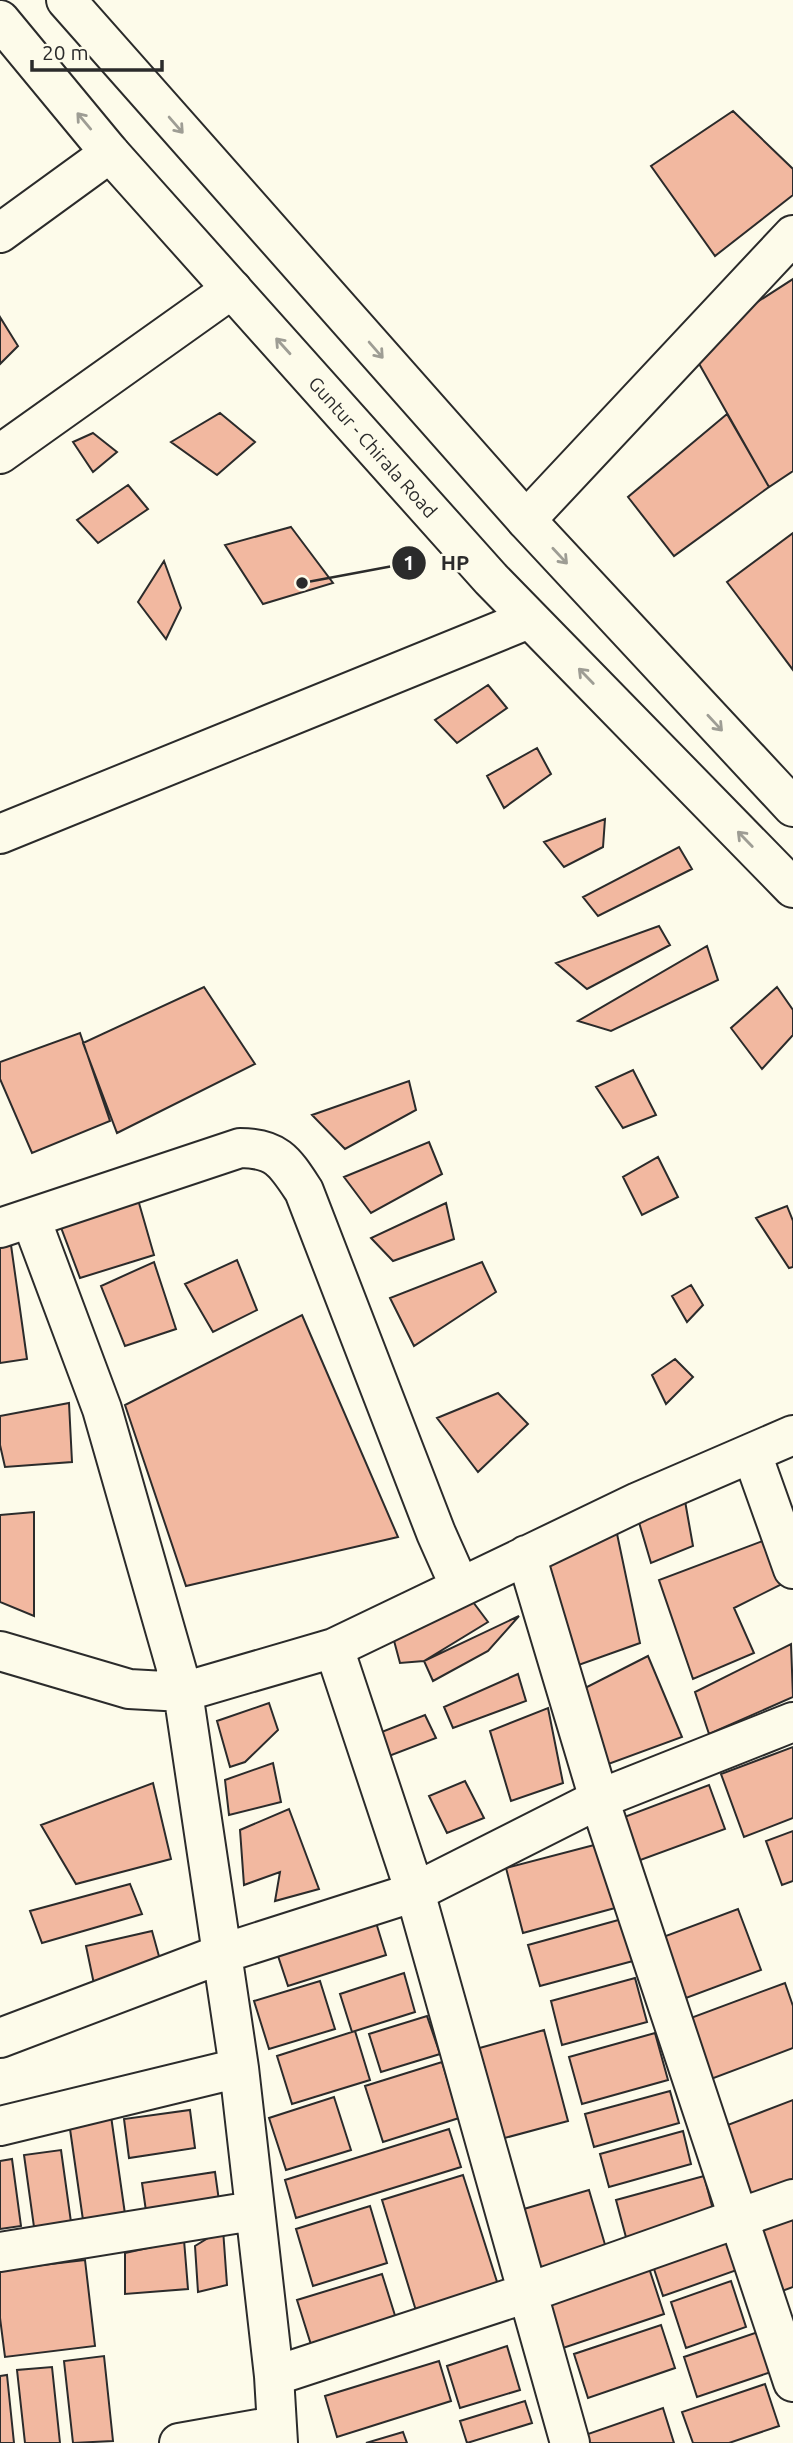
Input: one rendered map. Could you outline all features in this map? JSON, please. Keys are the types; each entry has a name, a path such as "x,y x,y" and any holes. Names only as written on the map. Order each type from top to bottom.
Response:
{"street":[{"path":"66,0 526,520 793,807"},
{"name":"Guntur - Chirala Road","path":"0,20 110,153 491,579 793,888"},
{"path":"0,233 110,153"},
{"path":"526,520 793,235"},
{"path":"0,454 232,289"},
{"path":"0,834 529,618"},
{"path":"179,2443 277,2434 274,2376 224,1952 183,1692 102,1409 15,1223 240,1148 262,1148 285,1162 304,1191 460,1587"},
{"path":"0,1651 129,1689 183,1692 334,1648 638,1502 793,1435"},
{"path":"752,1454 793,1569"},
{"path":"526,1555 599,1799 793,2382"},
{"path":"334,1648 415,1892 570,2443"},
{"path":"0,2038 224,1952 415,1892 599,1799 793,1722"},
{"path":"0,2126 239,2068"},
{"path":"274,2376 527,2293 793,2199"},
{"path":"0,2252 253,2211"}],"building":[{"path":"733,111 793,169 793,195 715,256 651,166"},
{"path":"793,279 793,471 769,487 689,346"},
{"path":"0,317 18,346 0,364"},
{"path":"220,413 255,442 217,475 171,442"},
{"path":"727,414 769,487 674,556 628,497"},
{"path":"93,433 117,452 93,472 73,442"},
{"path":"128,485 148,509 98,543 77,520"},
{"path":"291,527 333,583 263,604 225,545"},
{"path":"793,533 793,670 727,582"},
{"path":"164,561 181,608 166,639 138,602"},
{"path":"488,685 507,708 457,743 435,720"},
{"path":"537,748 551,774 504,808 487,776"},
{"path":"605,819 603,847 564,867 544,842"},
{"path":"679,847 692,869 598,916 583,897"},
{"path":"659,926 670,945 587,989 556,963"},
{"path":"707,946 718,980 611,1031 578,1021"},
{"path":"204,987 255,1064 117,1133 83,1043"},
{"path":"777,987 793,1010 793,1035 762,1069 731,1028"},
{"path":"80,1033 110,1121 32,1153 0,1079 0,1062"},
{"path":"633,1070 656,1115 623,1128 596,1087"},
{"path":"409,1081 416,1110 345,1149 312,1115"},
{"path":"429,1142 442,1174 371,1213 344,1177"},
{"path":"658,1157 678,1197 642,1215 623,1177"},
{"path":"130,1172 154,1255 80,1278 48,1193"},
{"path":"446,1203 454,1239 393,1261 371,1238"},
{"path":"787,1206 793,1221 793,1267 789,1268 756,1218"},
{"path":"11,1245 27,1359 0,1363 0,1248"},
{"path":"237,1260 257,1310 213,1332 185,1284"},
{"path":"154,1262 176,1329 125,1346 101,1286"},
{"path":"482,1262 496,1292 414,1346 390,1298"},
{"path":"691,1285 703,1305 687,1322 672,1296"},
{"path":"302,1315 398,1537 186,1586 125,1405"},
{"path":"675,1359 693,1377 666,1404 652,1375"},
{"path":"498,1393 528,1424 478,1472 437,1418"},
{"path":"69,1403 72,1462 5,1467 0,1445 0,1416"},
{"path":"685,1501 693,1546 651,1563 638,1519"},
{"path":"34,1512 34,1616 0,1602 0,1515"},
{"path":"616,1529 640,1643 573,1667 543,1562"},
{"path":"768,1539 788,1581 734,1608 754,1653 693,1679 659,1580"},
{"path":"467,1594 488,1622 424,1661 400,1663 393,1637"},
{"path":"519,1616 488,1651 433,1681 424,1661"},
{"path":"791,1644 793,1697 709,1734 695,1692"},
{"path":"648,1656 682,1737 603,1766 581,1690"},
{"path":"518,1674 526,1701 453,1728 444,1707"},
{"path":"269,1703 278,1730 245,1762 230,1767 217,1721"},
{"path":"548,1708 563,1783 511,1801 490,1731"},
{"path":"425,1715 436,1738 389,1756 379,1733"},
{"path":"793,1747 793,1818 744,1837 721,1774"},
{"path":"273,1763 281,1802 229,1815 225,1780"},
{"path":"465,1781 484,1818 447,1833 429,1796"},
{"path":"153,1783 171,1859 76,1884 41,1825"},
{"path":"709,1785 725,1829 635,1862 619,1819"},
{"path":"289,1809 319,1889 275,1901 280,1872 244,1885 240,1830"},
{"path":"793,1831 793,1881 782,1885 766,1841"},
{"path":"598,1844 615,1908 523,1933 506,1868"},
{"path":"130,1884 142,1914 42,1943 30,1911"},
{"path":"738,1909 761,1970 686,1998 663,1937"},
{"path":"374,1916 386,1955 288,1986 275,1947"},
{"path":"622,1919 633,1961 540,1986 528,1945"},
{"path":"152,1931 162,1967 94,1984 86,1946"},
{"path":"404,1973 415,2012 352,2032 340,1994"},
{"path":"635,1978 647,2022 562,2045 551,2001"},
{"path":"320,1981 335,2029 269,2049 254,2001"},
{"path":"785,1983 793,2006 793,2048 711,2079 688,2019"},
{"path":"427,2016 440,2054 381,2072 369,2034"},
{"path":"544,2030 568,2121 501,2139 476,2049"},
{"path":"355,2031 370,2080 292,2104 277,2056"},
{"path":"655,2033 668,2080 582,2104 569,2057"},
{"path":"442,2062 459,2118 383,2142 365,2086"},
{"path":"670,2091 679,2123 594,2147 585,2114"},
{"path":"334,2097 351,2150 286,2170 269,2118"},
{"path":"793,2100 793,2183 751,2199 725,2126"},
{"path":"110,2109 126,2221 84,2227 68,2115"},
{"path":"190,2110 195,2148 129,2158 124,2119"},
{"path":"449,2129 461,2167 296,2218 285,2180"},
{"path":"683,2131 691,2164 609,2187 600,2154"},
{"path":"61,2150 71,2222 34,2227 24,2155"},
{"path":"12,2159 21,2226 0,2229 0,2161"},
{"path":"215,2172 220,2208 147,2218 142,2183"},
{"path":"463,2175 499,2288 417,2314 382,2200"},
{"path":"704,2176 715,2217 627,2241 616,2200"},
{"path":"589,2190 606,2248 535,2270 517,2211"},
{"path":"370,2206 387,2263 313,2286 296,2229"},
{"path":"793,2211 793,2287 774,2294 749,2227"},
{"path":"223,2229 227,2285 198,2292 195,2246"},
{"path":"725,2235 737,2270 663,2296 651,2260"},
{"path":"184,2240 188,2289 125,2294 125,2253"},
{"path":"85,2260 95,2346 5,2357 0,2318 0,2270"},
{"path":"648,2265 664,2314 557,2350 541,2301"},
{"path":"382,2274 398,2325 313,2351 297,2300"},
{"path":"731,2281 746,2327 686,2348 671,2302"},
{"path":"661,2325 675,2368 588,2398 574,2354"},
{"path":"761,2331 774,2371 697,2397 684,2357"},
{"path":"507,2346 520,2390 460,2408 447,2366"},
{"path":"104,2356 113,2441 73,2443 64,2361"},
{"path":"439,2361 451,2401 337,2437 325,2396"},
{"path":"52,2367 60,2443 25,2443 17,2370"},
{"path":"7,2375 14,2443 0,2443 0,2376"},
{"path":"765,2384 779,2426 729,2443 693,2443 682,2412"},
{"path":"525,2401 532,2423 467,2443 460,2421"},
{"path":"663,2408 674,2443 588,2443 585,2435"},
{"path":"403,2432 407,2443 366,2443"}],"place":[{"name":"HP","path":"302,583"}]}
